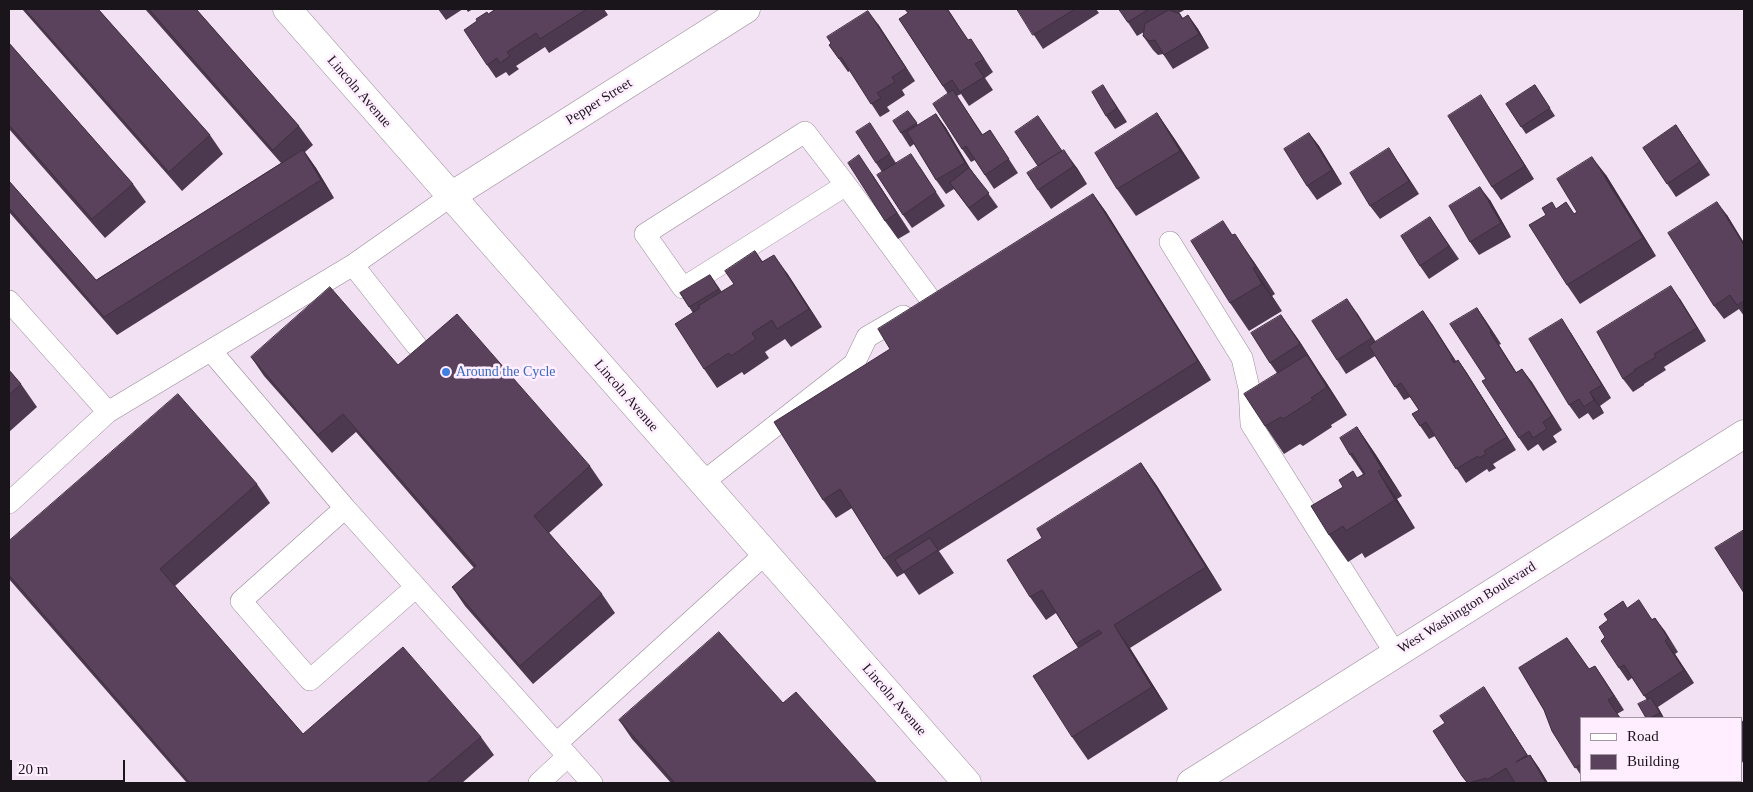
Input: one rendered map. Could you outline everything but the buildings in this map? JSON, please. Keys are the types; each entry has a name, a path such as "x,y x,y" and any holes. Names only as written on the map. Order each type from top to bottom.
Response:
{"main road":[{"name":"Lincoln Avenue","path":"286,9 967,783"},
{"name":"Pepper Street","path":"451,196 746,9"},
{"name":"West Washington Boulevard","path":"1191,783 1744,434"}],"lane":[{"path":"702,483 854,364 867,337 937,294 846,186 804,132 645,234 683,288 846,186"},
{"path":"9,503 108,412 353,266 451,196"},
{"path":"1170,242 1242,358 1249,388 1251,424 1396,653"},
{"path":"353,266 416,345"},
{"path":"9,301 108,412"},
{"path":"211,351 345,508 592,783"},
{"path":"345,508 241,601 310,680 416,587"},
{"path":"539,783 562,750 765,554"}],"place":[{"name":"Around the Cycle","path":"446,372"}]}
